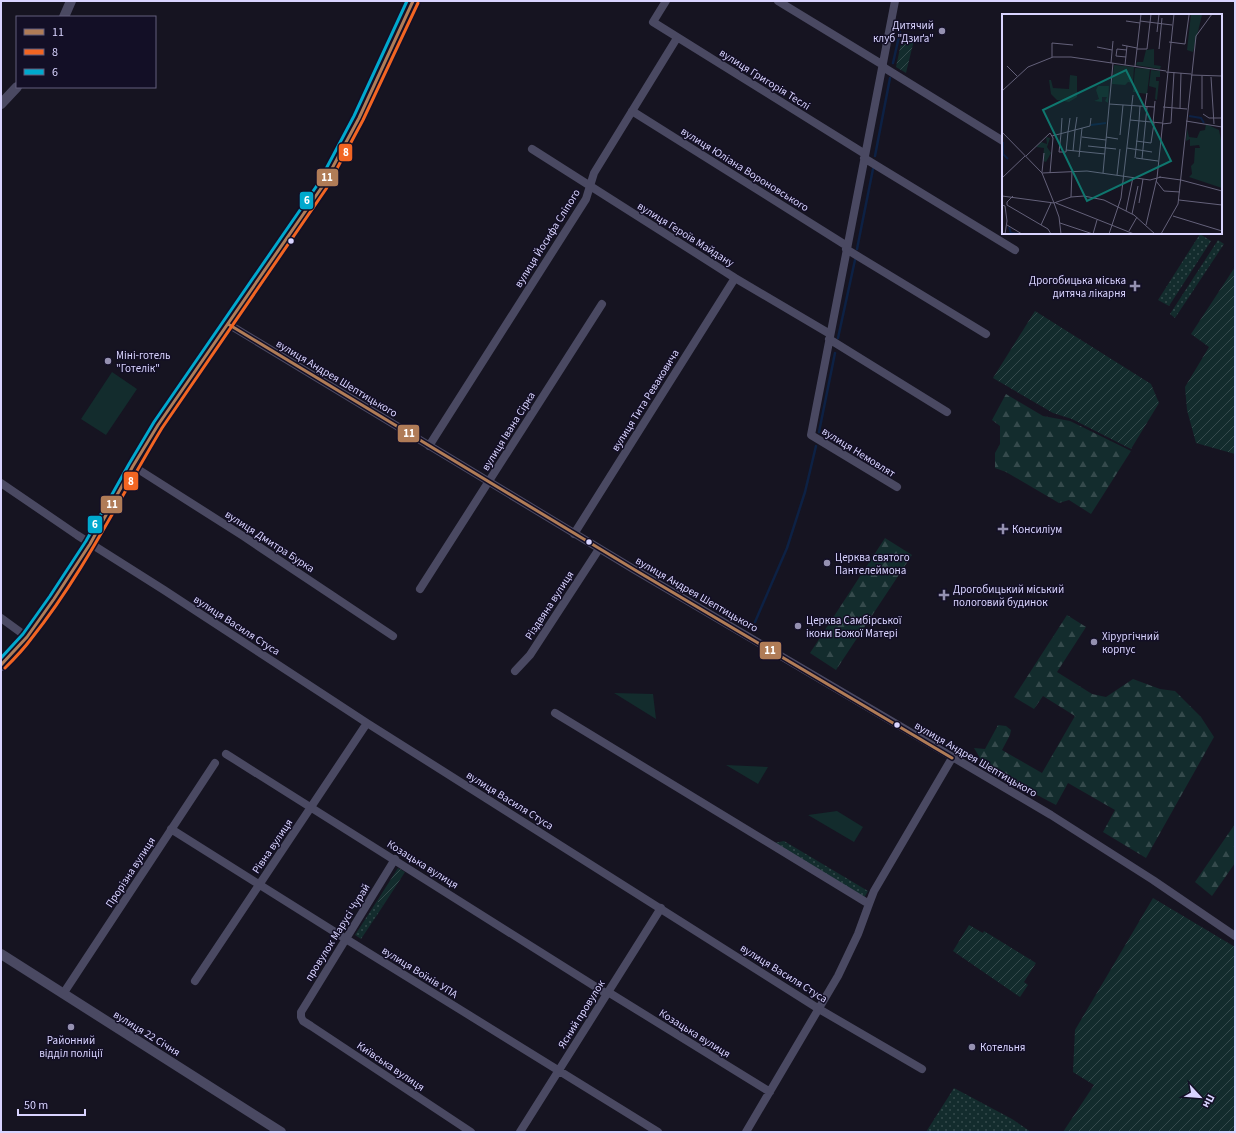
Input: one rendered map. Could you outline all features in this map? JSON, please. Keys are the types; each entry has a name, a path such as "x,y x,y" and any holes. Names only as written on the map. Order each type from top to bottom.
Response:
{"main road":[{"path":"1,665 27,637 54,599 90,544 132,466 158,425 322,187 356,126 414,1"}],"street":[{"path":"64,16 71,1"},
{"name":"вулиця Григорія Теслі","path":"666,1 653,22 1015,250"},
{"path":"778,1 1002,140"},
{"path":"829,336 895,1"},
{"name":"вулиця Йосифа Сліпого","path":"429,446 586,199 594,173 677,38"},
{"path":"1,104 16,87"},
{"name":"вулиця Юліана Вороновського","path":"632,111 986,334"},
{"name":"вулиця Героїв Майдану","path":"532,149 947,412"},
{"name":"вулиця Тита Реваковича","path":"574,534 735,278"},
{"name":"вулиця Івана Сірка","path":"420,589 602,304"},
{"name":"вулиця Андрея Шептицького","path":"228,324 599,549 1064,824 1153,880 1235,936"},
{"name":"вулиця Немовлят","path":"829,336 810,434 897,487"},
{"name":"вулиця Дмитра Бурка","path":"132,466 243,536 393,636"},
{"name":"вулиця Василя Стуса","path":"1,483 90,544 366,723 819,1009 922,1069"},
{"name":"Різдвяна вулиця","path":"515,671 530,655 599,549"},
{"path":"1,618 27,637"},
{"path":"555,713 868,904"},
{"name":"Рівна вулиця","path":"195,981 366,723"},
{"name":"Козацька вулиця","path":"226,754 607,993 770,1092"},
{"path":"746,1132 819,1009 858,934 868,904 920,811 952,758"},
{"name":"Прорізна вулиця","path":"63,994 215,763"},
{"name":"вулиця Воїнів УПА","path":"171,829 658,1132"},
{"name":"провулок Марусі Чурай","path":"301,1017 301,1012 395,859"},
{"name":"Ясний провулок","path":"520,1132 661,908"},
{"name":"вулиця 22 Січня","path":"1,954 280,1132"},
{"name":"Київська вулиця","path":"301,1017 311,1026 471,1132"}],"green space":[{"path":"903,34 914,40 906,73 896,67"},
{"path":"1200,234 1211,241 1169,306 1158,300"},
{"path":"1218,240 1224,244 1175,318 1170,314"},
{"path":"1235,267 1235,454 1196,443 1187,410 1185,387 1209,347 1191,334"},
{"path":"1035,311 1151,384 1159,403 1131,449 1072,419 1053,413 993,378"},
{"path":"112,372 137,389 106,435 81,419"},
{"path":"1006,394 1043,416 1070,421 1131,451 1091,514 1069,500 1059,503 1006,472 995,468 995,453 1000,444 1000,426 992,420"},
{"path":"885,538 912,555 836,670 810,653"},
{"path":"1067,615 1086,627 1057,672 1092,694 1106,697 1133,679 1160,689 1175,691 1201,717 1214,737 1146,858 1103,832 1115,810 1068,783 1056,805 986,768 974,748 985,749 998,725 1006,726 1011,730 1002,750 1042,773 1075,716 1043,696 1034,709 1014,697"},
{"path":"614,693 653,694 656,719"},
{"path":"726,765 768,767 758,784"},
{"path":"837,811 863,827 854,842 808,815"},
{"path":"1235,824 1235,863 1212,896 1195,882"},
{"path":"784,841 868,891 864,898 774,843"},
{"path":"398,868 405,872 383,906 377,901"},
{"path":"1153,898 1235,947 1235,1132 1063,1132 1094,1085 1073,1072 1075,1030"},
{"path":"377,901 383,906 361,939 355,935"},
{"path":"969,925 983,933 984,931 1036,963 1024,982 1028,985 1020,997 953,951"},
{"path":"954,1088 1012,1119 1031,1132 926,1132"}],"waterway":[{"path":"893,63 900,32"},
{"path":"875,156 890,78"},
{"path":"857,249 873,169"},
{"path":"838,338 855,260"},
{"path":"819,432 835,353"},
{"path":"755,622 787,548 805,492 816,446"}],"transit line":[{"name":"6","path":"1,658 23,634 50,596 86,541 154,422 318,184 354,116 407,1"},
{"name":"11","path":"1,665 27,637 54,599 90,544 133,466 158,425 322,187 359,118 413,1"},
{"name":"8","path":"5,668 28,643 67,589 100,536 162,428 326,189 363,120 418,3"},
{"name":"11","path":"228,324 635,570 952,758"}],"place":[{"name":"Дитячий клуб \"Дзиґа\"","path":"942,31"},
{"name":"Дрогобицька міська дитяча лікарня","path":"1135,286"},
{"name":"Міні-готель \"Готелік\"","path":"108,361"},
{"name":"Консиліум","path":"1003,529"},
{"name":"Церква святого Пантелеймона","path":"827,563"},
{"name":"Дрогобицький міський пологовий будинок","path":"944,595"},
{"name":"Церква Самбірської ікони Божої Матері","path":"798,626"},
{"name":"Хірургічний корпус","path":"1094,642"},
{"name":"Районний відділ поліції","path":"71,1027"},
{"name":"Котельня","path":"972,1047"}]}
